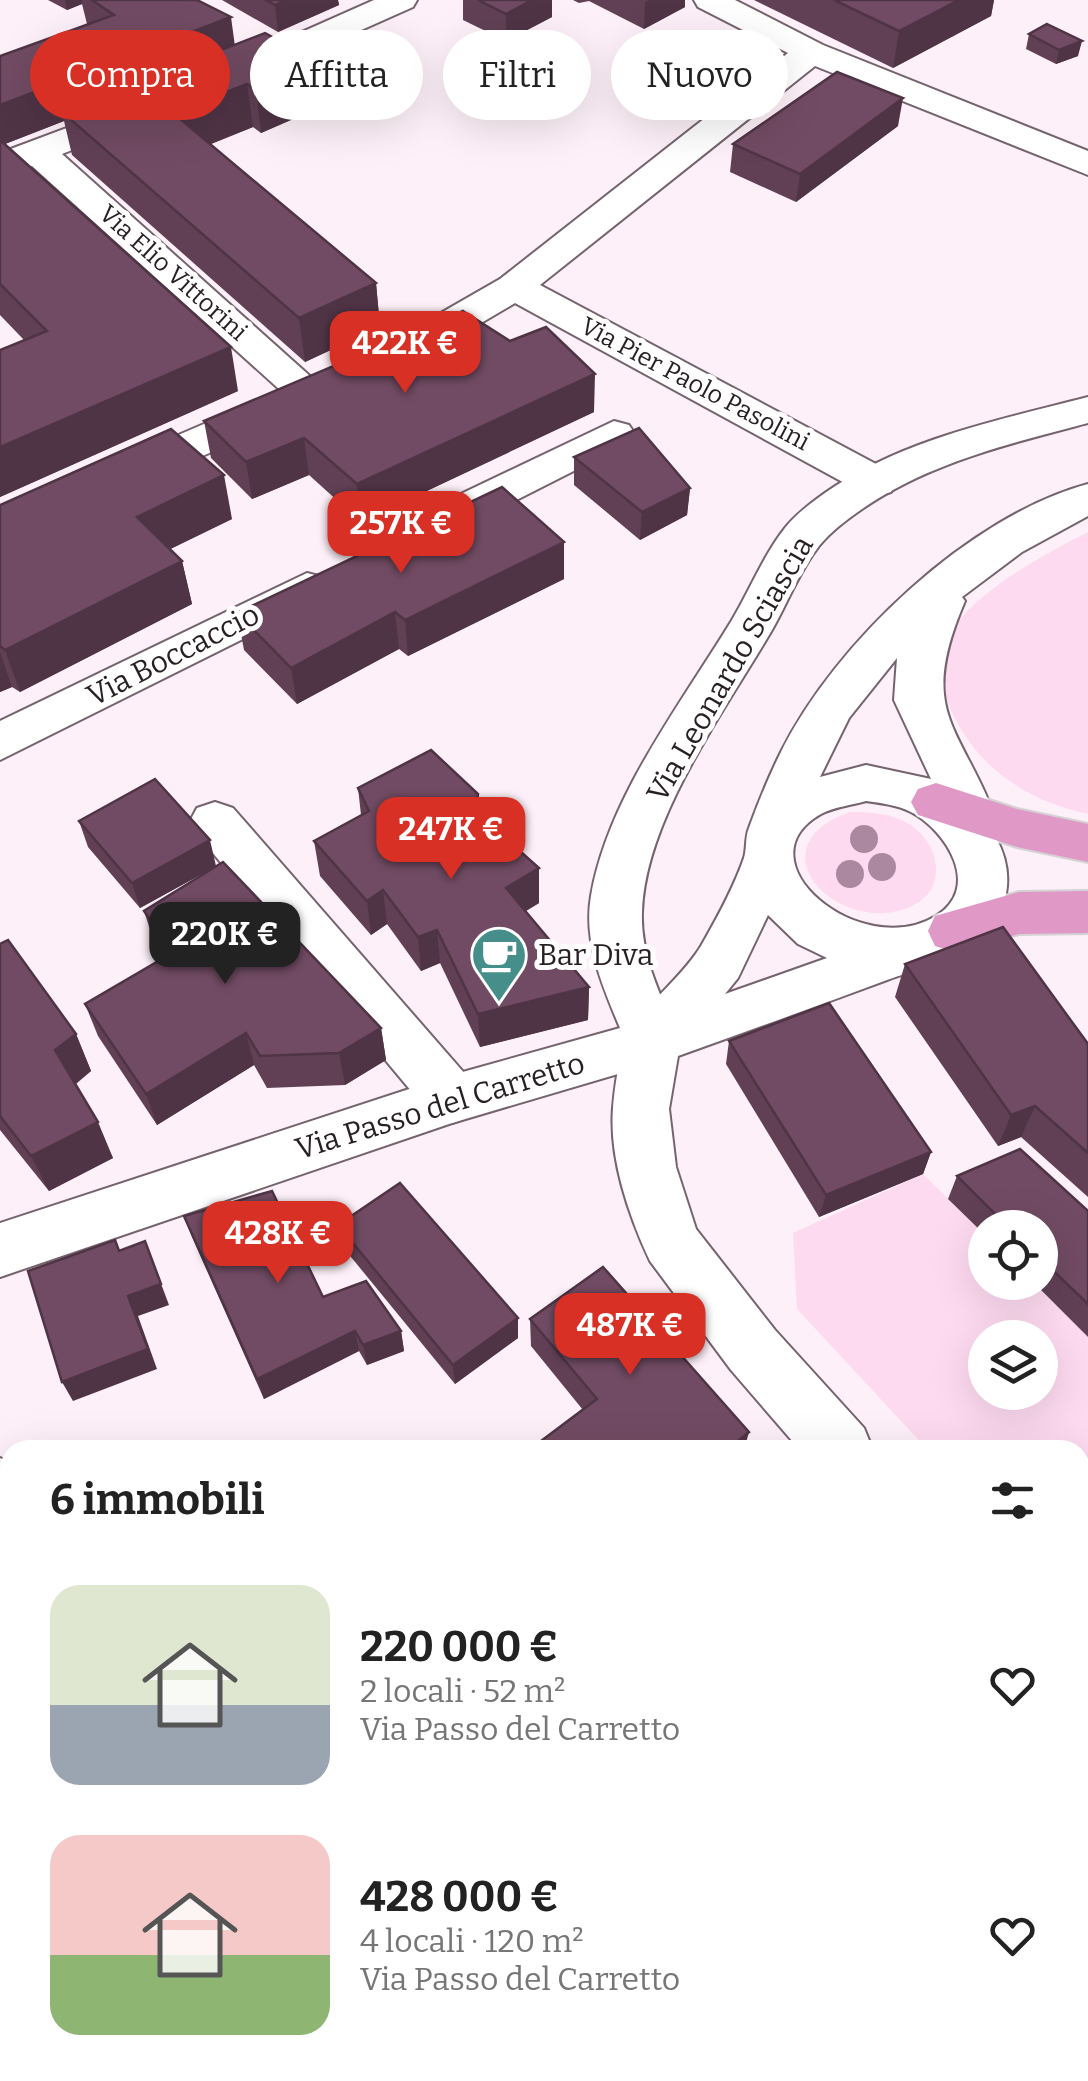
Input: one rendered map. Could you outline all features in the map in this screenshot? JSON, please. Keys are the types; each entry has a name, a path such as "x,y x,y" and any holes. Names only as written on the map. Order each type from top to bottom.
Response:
{"highway":[{"path":"962,822 1088,843"},
{"path":"939,938 1019,913 1088,912"}],"street":[{"path":"230,77 401,0"},
{"path":"710,0 811,52 1088,164"},
{"path":"0,528 344,378 459,323 514,287 811,52"},
{"path":"0,166 119,120"},
{"name":"Via Elio Vittorini","path":"38,152 344,378"},
{"name":"Via Pier Paolo Pasolini","path":"514,287 876,482"},
{"name":"Via Leonardo Sciascia","path":"652,1042 619,955 617,897 636,836 674,762 808,528 876,482 940,448 1088,410"},
{"path":"403,540 614,434"},
{"path":"832,1440 753,1350 671,1242 647,1167 643,1128 652,1042 720,962 774,840 807,748 848,683 956,577 1004,542 1088,498"},
{"name":"Via Boccaccio","path":"0,742 351,566"},
{"path":"956,577 916,656 914,688 962,822 982,894 939,938 889,950 852,946 820,933 793,914 775,889 774,840 800,800 830,787 866,783 902,788 962,822"},
{"path":"215,821 452,1099"},
{"name":"Via Passo del Carretto","path":"0,1250 452,1099 652,1042 939,938"}],"shaded area":[{"path":"1088,532 1088,814 1023,790 987,762 959,726 943,691 939,668 943,645 969,610 1007,579"},
{"path":"850,812 895,817 919,832 936,864 936,876 925,897 914,905 886,913 859,911 835,901 817,886 806,867 807,847 821,828"},
{"path":"923,1174 968,1218 968,1300 1050,1300 1088,1337 1088,1440 919,1440 797,1309 793,1233"}],"building":[{"path":"92,0 197,0 231,17 197,30 72,30 114,15"},
{"path":"478,0 532,0 506,14"},
{"path":"834,0 959,0 899,31"},
{"path":"1047,24 1082,41 1059,50 1029,34"},
{"path":"250,39 250,86 230,91 230,47"},
{"path":"30,45 30,94 0,105 0,56"},
{"path":"837,72 903,98 800,174 733,144 768,120 788,120 788,106"},
{"path":"71,120 181,120 376,283 299,318"},
{"path":"0,140 231,347 0,447 0,350 47,331 0,284"},
{"path":"463,311 510,341 546,327 595,374 357,484 304,438 246,462 204,421"},
{"path":"639,428 690,488 642,512 574,457"},
{"path":"171,429 224,475 137,517 182,561 5,650 0,646 0,505"},
{"path":"502,487 564,542 405,620 395,612 291,668 237,613"},
{"path":"431,750 478,794 476,812 539,868 506,888 589,987 478,1014 437,930 418,937 383,890 367,901 314,841 369,811 358,788"},
{"path":"155,779 210,840 132,883 79,821"},
{"path":"223,862 381,1028 339,1053 260,1056 246,1033 146,1094 85,1004 172,953 144,911"},
{"path":"1003,927 1088,1044 1088,1153 1035,1106 1011,1115 905,964"},
{"path":"8,940 76,1034 55,1050 98,1122 31,1156 0,1116 0,944"},
{"path":"829,1003 931,1152 826,1195 729,1041"},
{"path":"1020,1149 1088,1211 1088,1304 1058,1275 1058,1210 991,1210 957,1176"},
{"path":"400,1183 518,1318 453,1365 338,1225"},
{"path":"272,1191 323,1297 366,1281 401,1331 363,1345 355,1331 257,1379 184,1216"},
{"path":"115,1240 119,1251 145,1241 161,1284 128,1296 148,1349 62,1382 28,1271"},
{"path":"603,1267 749,1432 739,1440 542,1440 597,1399 530,1319"}],"place":[{"name":"Bar Diva","path":"499,1004"}]}
